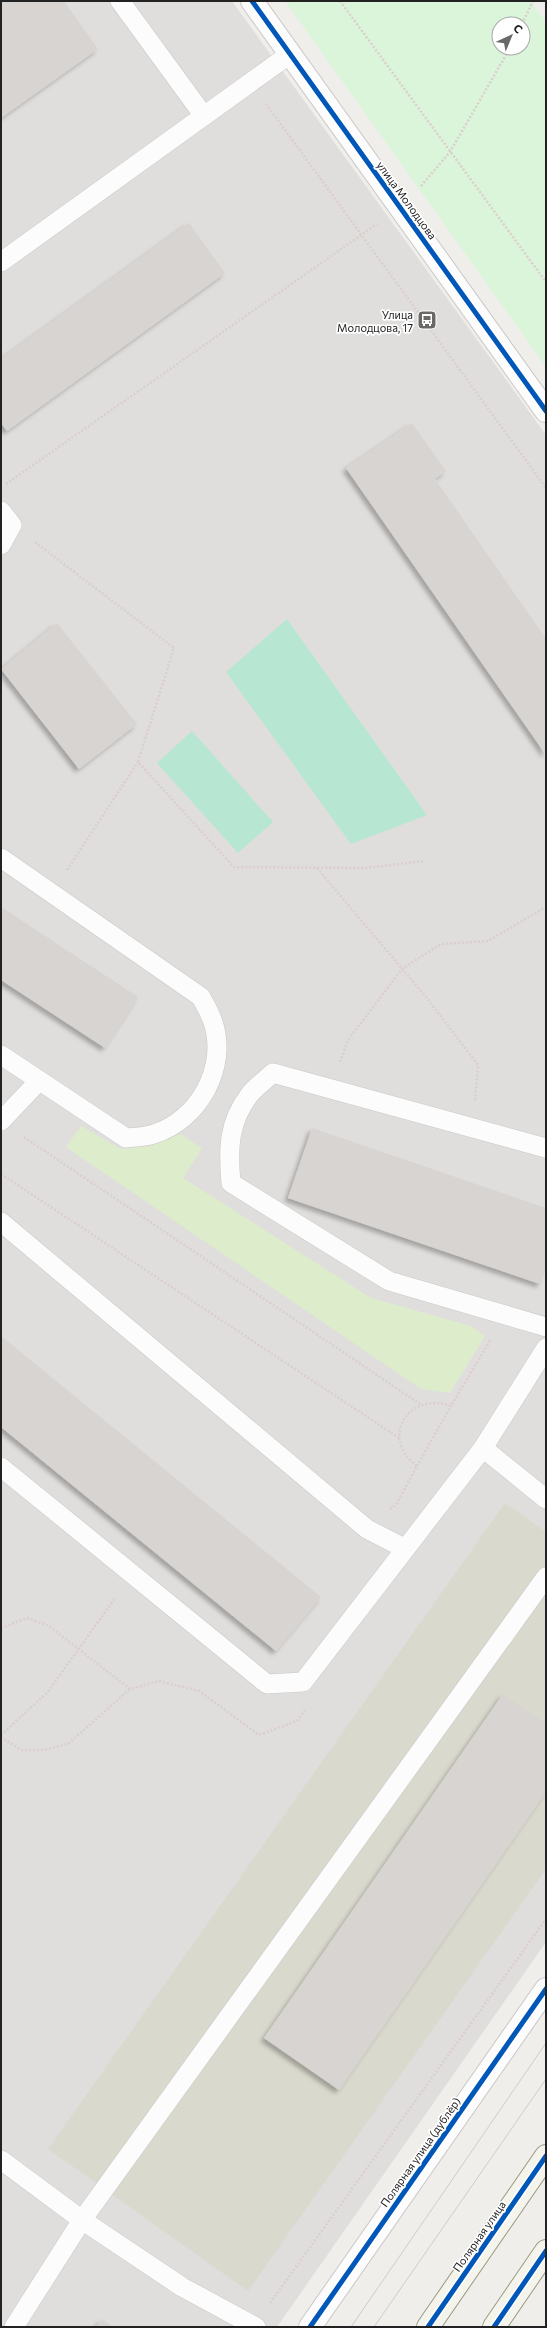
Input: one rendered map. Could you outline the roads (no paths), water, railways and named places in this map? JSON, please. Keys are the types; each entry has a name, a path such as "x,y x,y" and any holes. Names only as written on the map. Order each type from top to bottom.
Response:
{"main road":[{"name":"Полярная улица","path":"428,2327 546,2156"},
{"path":"494,2327 546,2251"}],"street":[{"name":"улица Молодцова","path":"252,1 546,411"},
{"name":"Полярная улица (дублёр)","path":"310,2327 546,1989"}],"lane":[{"path":"120,1 204,116"},
{"path":"1,262 290,54"},
{"path":"1,545 7,518"},
{"path":"1,858 201,997 213,1022 217,1050 212,1077 199,1102 179,1122 154,1134 126,1138 1,1056"},
{"path":"546,1148 273,1073 250,1094 234,1122 228,1152 231,1183 389,1281 546,1327"},
{"path":"2,1122 39,1081"},
{"path":"1,1222 367,1529 404,1548"},
{"path":"1,1467 267,1684 303,1682 404,1548 483,1448 546,1348"},
{"path":"483,1448 546,1499"},
{"path":"14,2327 82,2220 546,1577"},
{"path":"1,2160 82,2220 182,2287 255,2326"}],"tram line":[{"path":"351,2327 546,2043"},
{"path":"374,2327 546,2079"}],"place":[{"name":"Улица Молодцова, 17","path":"427,320"}]}
